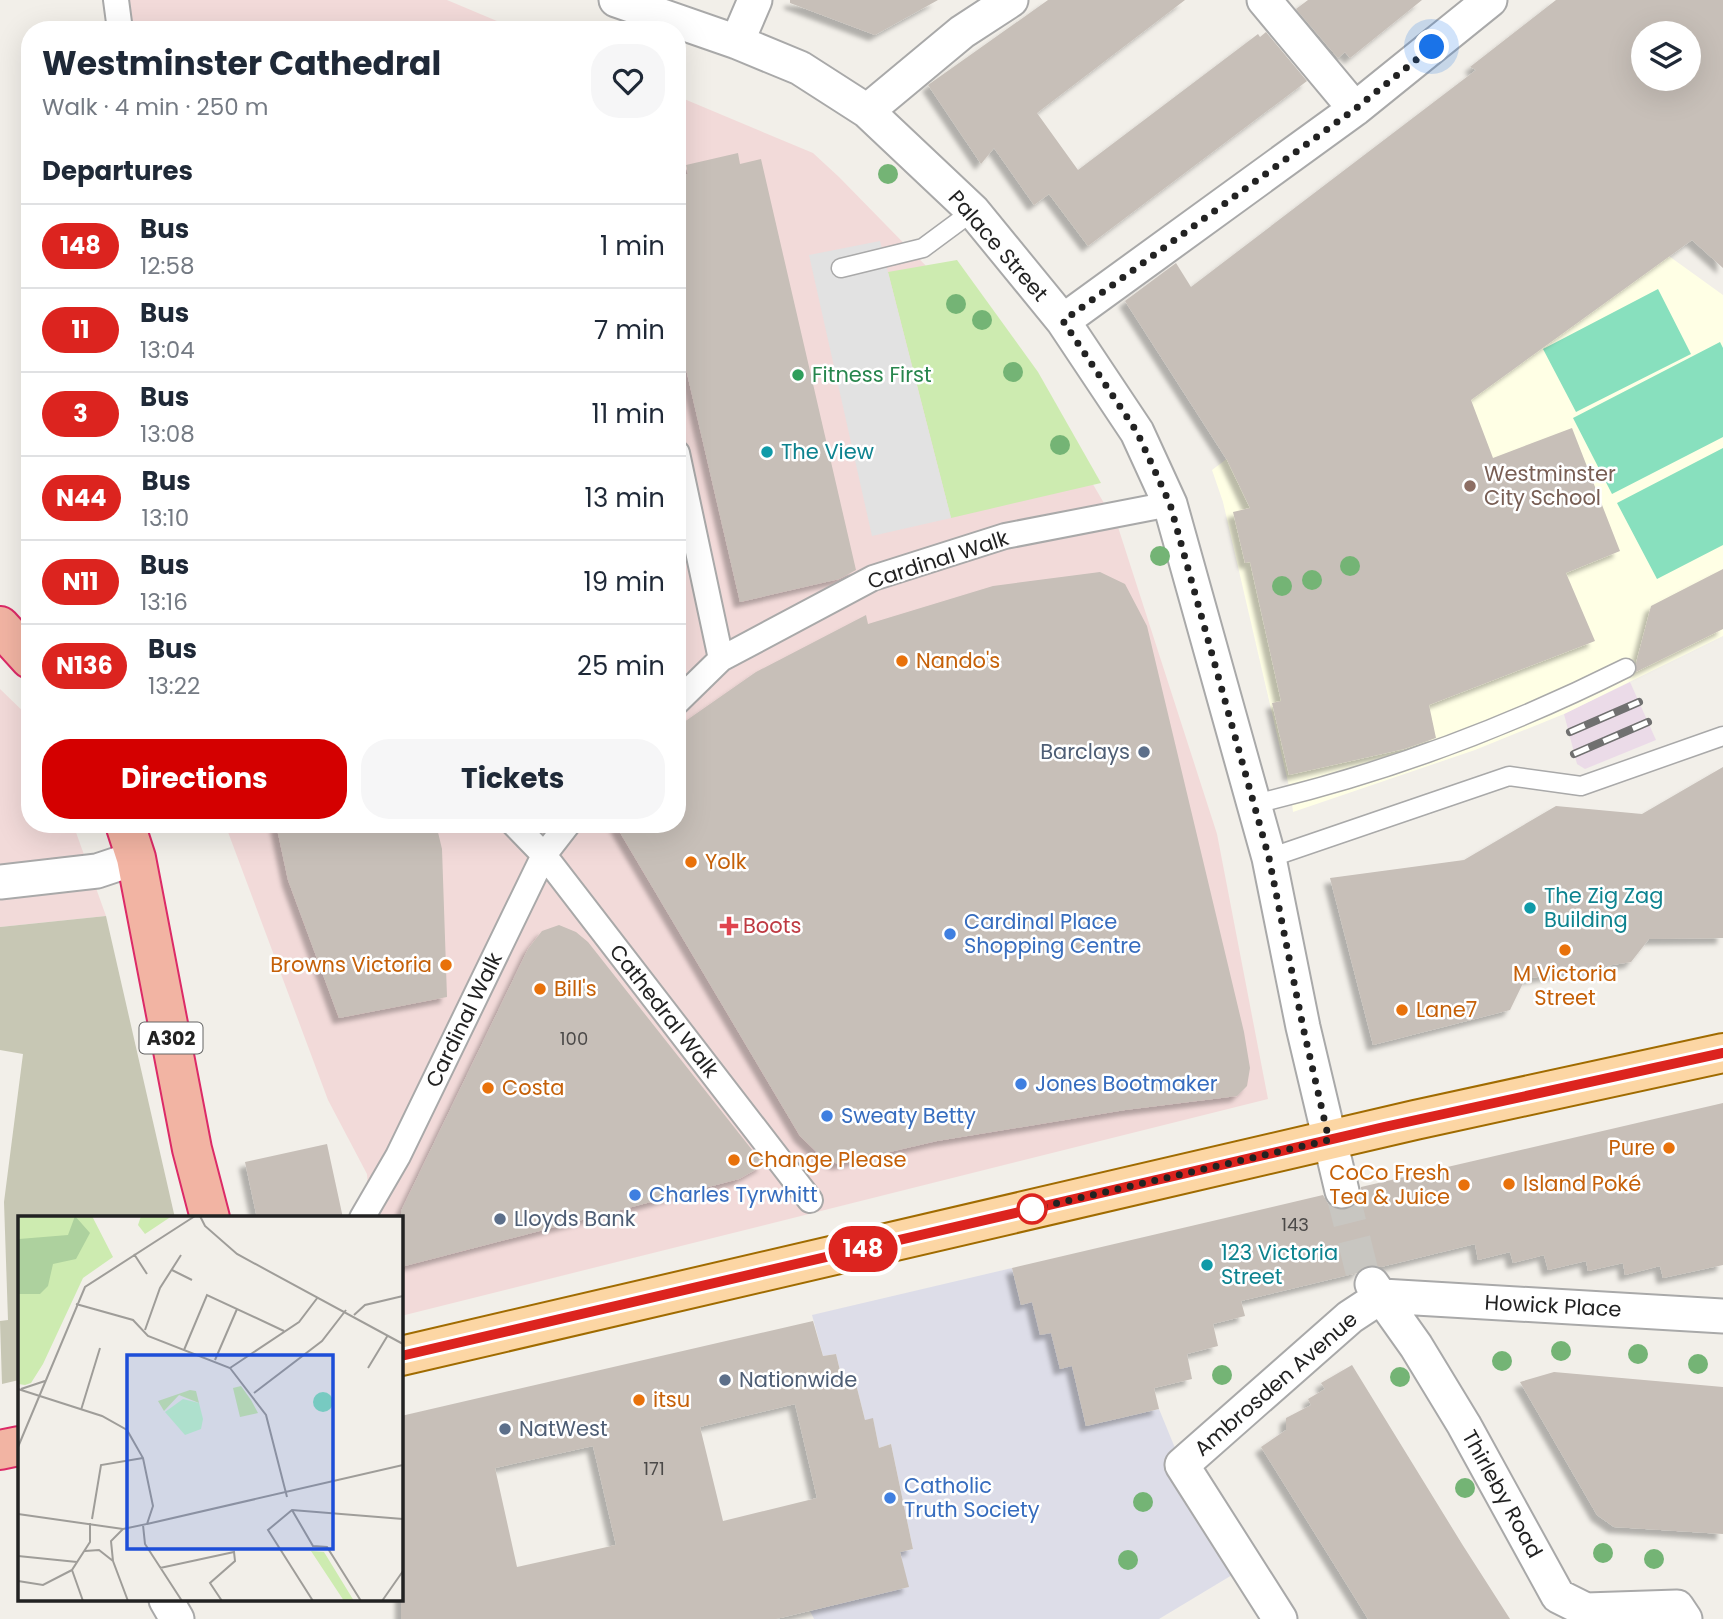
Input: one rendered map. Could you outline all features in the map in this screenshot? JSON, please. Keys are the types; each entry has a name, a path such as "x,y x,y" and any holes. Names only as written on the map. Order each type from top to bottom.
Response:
{"highway":[{"path":"0,626 21,649"},
{"name":"A302","path":"131,841 192,1149 209,1216"},
{"path":"0,1450 18,1446"}],"main road":[{"path":"402,1356 1329,1140 1723,1053"}],"street":[{"path":"116,0 118,21"},
{"name":"Palace Street","path":"616,0 654,21"},
{"path":"737,42 755,0"},
{"path":"867,111 962,33 1011,0"},
{"path":"1264,0 1355,109"},
{"path":"1063,321 1355,109 1490,0"},
{"name":"Palace Street","path":"686,29 737,42 800,68 867,111 973,211 1063,321 1137,432 1170,504 1269,858 1329,1140"},
{"path":"686,495 721,659"},
{"name":"Cardinal Walk","path":"686,693 721,659 873,578 1005,536 1170,504"},
{"name":"Cathedral Walk","path":"523,833 544,855 810,1200"},
{"name":"Cardinal Walk","path":"363,1216 398,1156 544,855 561,833"},
{"path":"0,882 97,871 131,841"},
{"path":"1329,1140 1342,1191"},
{"name":"Howick Place","path":"1376,1287 1723,1316"},
{"name":"Ambrosden Avenue","path":"1280,1619 1182,1465 1350,1317 1376,1287"},
{"name":"Thirleby Road","path":"1376,1287 1464,1425 1558,1596 1586,1610 1677,1607 1685,1619"},
{"path":"167,1602 177,1619"}],"lane":[{"path":"841,268 923,248 973,211"},
{"path":"1254,804 1388,766 1476,735 1559,701 1626,668"},
{"path":"1269,858 1509,776 1581,786 1723,736"}],"shaded area":[{"path":"120,0 447,0 497,21 115,21"},
{"path":"686,100 813,153 1023,365 1118,527 1217,834 1268,1099 402,1316 402,1216 370,1216 367,1174 328,1100 228,833 686,833"},
{"name":"Westminster City School","path":"1580,192 1723,295 1723,636 1564,714 1475,750 1293,812 1223,502 1212,470"},
{"path":"880,241 951,518 872,536 809,255"},
{"path":"1630,682 1656,740 1585,769 1577,764 1564,714"},
{"path":"0,689 21,709 21,833 76,833 106,916 0,927"},
{"path":"106,916 175,1216 18,1216 18,1380 2,1384 0,1321 8,1320 4,1202 23,1054 0,1050 0,927"},
{"path":"1012,1268 1021,1305 1032,1302 1072,1366 1086,1426 1159,1409 1182,1465 1247,1566 1159,1619 814,1619 810,1611 908,1587 900,1552 913,1549 891,1444 879,1448 873,1419 865,1420 856,1384 844,1387 836,1354 823,1356 812,1315"}],"green space":[{"path":"957,260 1038,372 1101,483 951,518 888,272"},
{"path":"1658,289 1691,354 1576,412 1543,349"},
{"path":"1720,342 1723,348 1723,437 1612,494 1573,418"},
{"path":"1723,448 1723,545 1657,579 1617,503"}],"building":[{"path":"790,0 938,0 875,35 790,3"},
{"path":"1048,0 1185,0 1037,113 1078,170 1258,34 1260,37 1266,32 1307,81 1088,246 1049,194 1034,205 994,148 981,164 928,85"},
{"path":"1308,0 1422,0 1350,58 1345,52 1338,58 1296,9"},
{"path":"1556,0 1723,0 1723,268 1692,240 1471,400 1493,458 1572,428 1620,551 1566,573 1595,641 1429,705 1436,738 1404,749 1289,775 1272,703 1281,701 1250,562 1245,563 1233,512 1250,508 1227,460 1125,301 1176,263 1191,287 1476,70 1470,67"},
{"name":"The View","path":"738,153 740,164 761,159 856,570 839,579 740,602 686,369 686,165"},
{"path":"1723,569 1723,629 1636,672 1651,606"},
{"name":"Cardinal Place Shopping Centre","path":"1100,572 1125,584 1147,626 1244,1032 1250,1068 1247,1086 1237,1096 1125,1110 937,1141 838,1164 823,1158 800,1136 620,833 686,833 686,721 756,672 866,615 868,624 993,586"},
{"name":"The Zig Zag Building","path":"1723,767 1723,938 1649,939 1631,962 1525,979 1510,1010 1373,1045 1330,878 1464,860 1556,806 1642,814"},
{"path":"278,833 438,833 442,849 447,997 339,1018 288,880"},
{"path":"559,925 576,932 588,942 764,1165 739,1179 402,1267 401,1211 528,949 542,931"},
{"name":"123 Victoria Street","path":"1723,1103 1723,1265 1663,1278 1660,1266 1625,1275 1623,1263 1588,1271 1586,1261 1548,1270 1544,1255 1513,1263 1510,1252 1478,1260 1475,1244 1381,1267 1370,1265 1361,1268 1357,1273 1241,1301 1245,1316 1213,1324 1218,1346 1187,1354 1192,1379 1154,1388 1159,1409 1086,1426 1072,1366 1060,1369 1051,1333 1040,1335 1032,1302 1021,1305 1012,1268 1323,1195 1329,1205 1346,1210 1356,1204 1361,1196 1361,1187"},
{"path":"327,1144 343,1216 257,1216 245,1162"},
{"path":"813,1321 823,1356 836,1354 844,1387 856,1384 865,1420 873,1418 879,1448 891,1444 913,1549 900,1552 909,1587 776,1619 401,1619 402,1416","holes":["795,1404 817,1498 723,1521 700,1427","593,1446 616,1545 517,1567 495,1468"]},
{"path":"1352,1365 1510,1619 1368,1619 1261,1447 1286,1430 1286,1418 1311,1405 1308,1399 1325,1389 1321,1383"},
{"path":"1554,1372 1723,1387 1723,1534 1614,1527 1597,1515 1520,1382"}],"tunnel":[{"path":"1342,1191 1362,1272 1369,1279"}],"railway":[{"path":"1570,732 1639,702"},
{"path":"1574,754 1648,722"}],"bus line":[{"name":"148","path":"402,1356 1384,1127 1723,1053"}],"place":[{"name":"Fitness First","path":"798,375"},
{"name":"The View","path":"767,452"},
{"name":"Westminster City School","path":"1470,486"},
{"name":"Nando's","path":"902,661"},
{"name":"Barclays","path":"1144,752"},
{"name":"Yolk","path":"691,862"},
{"name":"The Zig Zag Building","path":"1530,908"},
{"name":"Boots","path":"729,926"},
{"name":"Cardinal Place Shopping Centre","path":"950,934"},
{"name":"M Victoria Street","path":"1565,950"},
{"name":"Browns Victoria","path":"446,965"},
{"name":"Bill's","path":"540,989"},
{"name":"Lane7","path":"1402,1010"},
{"name":"Jones Bootmaker","path":"1021,1084"},
{"name":"Costa","path":"488,1088"},
{"name":"Sweaty Betty","path":"827,1116"},
{"name":"Pure","path":"1669,1148"},
{"name":"Change Please","path":"734,1160"},
{"name":"Island Poké","path":"1509,1184"},
{"name":"CoCo Fresh Tea & Juice","path":"1464,1185"},
{"name":"Charles Tyrwhitt","path":"635,1195"},
{"name":"Lloyds Bank","path":"500,1219"},
{"name":"123 Victoria Street","path":"1207,1265"},
{"name":"Nationwide","path":"725,1380"},
{"name":"itsu","path":"639,1400"},
{"name":"NatWest","path":"505,1429"},
{"name":"Catholic Truth Society","path":"890,1498"}],"route":[{"path":"1032,1209 1329,1140 1269,858 1170,504 1137,432 1063,321 1355,109 1432,47"}]}
